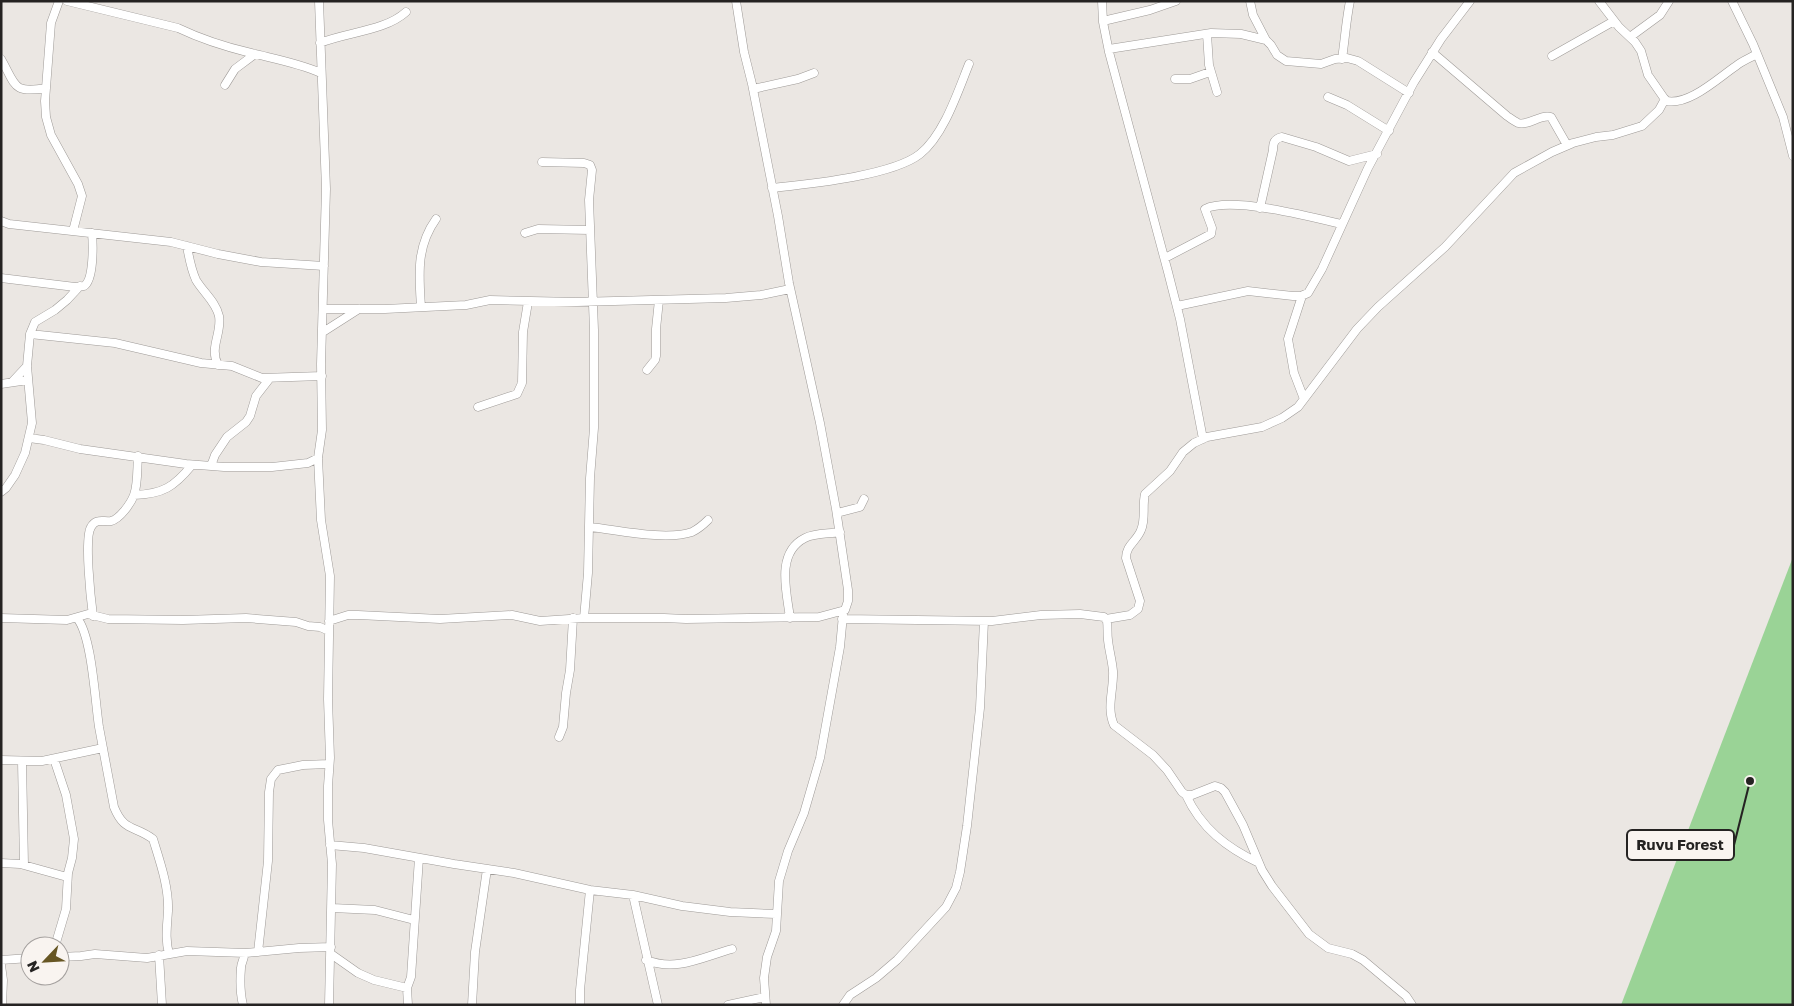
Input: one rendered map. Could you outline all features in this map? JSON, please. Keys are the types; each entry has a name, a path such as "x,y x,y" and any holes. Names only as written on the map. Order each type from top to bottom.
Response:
{"street":[{"path":"60,1 51,23 45,101 46,117 51,136 78,184 82,196 73,231"},
{"path":"67,1 178,28 194,36 255,54 307,66 321,73"},
{"path":"104,11 106,1"},
{"path":"319,1 326,189 322,332 322,430 318,458 322,520 330,576 328,786 332,908 329,1005"},
{"path":"728,1005 766,1001 764,978 776,931 779,881 788,851 804,813 820,758 840,647 843,615 848,601 837,513 818,414 790,289 753,89 744,52 736,1"},
{"path":"1102,1 1103,21 1109,49 1177,306 1203,439"},
{"path":"1103,21 1150,10 1176,1"},
{"path":"1250,1 1253,15 1266,40 1277,55 1286,60 1321,64 1342,58 1358,61 1409,93"},
{"path":"1342,58 1346,40 1345,24 1350,1"},
{"path":"1177,306 1248,291 1302,296 1308,293 1322,269 1368,168 1409,93 1432,52 1470,1"},
{"path":"1599,1 1614,21 1630,37 1640,51 1648,74 1665,99 1672,102 1702,90 1740,63 1757,54"},
{"path":"1630,37 1660,15 1669,1"},
{"path":"1732,1 1757,54 1783,117 1793,156"},
{"path":"320,43 393,22 406,12"},
{"path":"1552,56 1614,21"},
{"path":"1109,49 1207,34 1241,34 1266,40"},
{"path":"1207,34 1210,72 1217,92"},
{"path":"1432,52 1507,116 1518,123 1543,116 1551,117 1567,145"},
{"path":"225,85 235,69 255,54"},
{"path":"1,59 13,83 20,89 28,91 46,88"},
{"path":"307,66 320,61"},
{"path":"772,188 837,180 864,174 907,161 920,154 934,138 946,116 969,64"},
{"path":"1174,79 1190,79 1210,72"},
{"path":"753,89 798,79 814,73"},
{"path":"1328,96 1347,105 1389,131"},
{"path":"329,621 348,615 440,619 512,615 540,621 573,618 790,618 843,615 984,621 1041,615 1080,614 1096,615 1106,619 1130,615 1138,609 1140,601 1127,564 1126,552 1141,531 1144,494 1170,471 1183,452 1194,443 1203,439 1262,427 1282,418 1298,407 1357,329 1378,307 1445,247 1493,197 1507,179 1526,166 1567,145 1629,131 1642,126 1659,110 1665,99"},
{"path":"1260,208 1273,143 1277,138 1282,137 1316,148 1351,162 1376,154"},
{"path":"542,162 590,164 592,170 589,200 594,428 584,618"},
{"path":"1164,258 1211,234 1212,228 1204,212 1207,208 1242,206 1260,208 1284,211 1341,224"},
{"path":"421,307 419,261 429,229 436,219"},
{"path":"1,221 9,224 171,242 218,254 261,262 324,266"},
{"path":"525,233 547,228 590,230"},
{"path":"1,278 84,286 89,280 92,233"},
{"path":"187,246 191,267 197,281 215,307 218,315 220,326 214,350 214,358 218,365"},
{"path":"1,492 15,475 25,454 32,423 27,366 30,334 35,322 67,300 80,286"},
{"path":"323,309 466,305 490,300 592,302 659,300 761,295 790,289"},
{"path":"1302,296 1288,339 1294,373 1304,399"},
{"path":"647,370 656,356 656,321 659,300"},
{"path":"478,407 493,401 512,397 520,391 522,383 523,332 528,302"},
{"path":"322,332 360,309"},
{"path":"30,334 115,343 201,363 242,369 262,378 322,376"},
{"path":"13,381 27,366"},
{"path":"211,466 215,455 227,437 246,422 250,416 256,396 270,378"},
{"path":"1,384 28,380"},
{"path":"29,438 80,449 192,465 272,467 308,463 318,458"},
{"path":"93,616 88,543 90,529 94,523 100,520 115,519 122,513 134,495 138,456"},
{"path":"134,495 163,491 177,481 192,465"},
{"path":"837,513 860,507 864,499"},
{"path":"590,527 643,534 675,534 694,531 708,520"},
{"path":"790,618 785,577 788,556 804,538 840,532"},
{"path":"1,618 53,620 77,618 88,614 108,619 183,620 246,618 296,622 320,627 328,631"},
{"path":"77,618 89,646 103,748 114,807 119,820 153,838 166,891 168,911 166,941 169,954"},
{"path":"559,737 563,727 570,670 573,618"},
{"path":"1106,619 1113,671 1110,707 1112,719 1119,730 1148,749 1160,761 1186,795 1197,816 1209,830 1224,843 1259,863"},
{"path":"844,1005 850,996 876,978 903,953 946,907 956,888 967,826 980,708 984,621"},
{"path":"1,760 54,759 103,748"},
{"path":"54,759 66,795 74,839 67,877 66,909 58,936"},
{"path":"22,761 24,865"},
{"path":"258,952 268,861 269,792 271,780 278,770 303,765 329,764"},
{"path":"1186,795 1192,795 1215,786 1221,788 1243,825 1259,863 1272,886 1309,934 1328,948 1352,954 1363,960 1406,996 1412,1005"},
{"path":"330,845 364,848 514,873 590,890 633,895 712,911 776,914"},
{"path":"408,1005 419,858"},
{"path":"1,863 24,865 67,877"},
{"path":"472,1005 475,952 487,869"},
{"path":"580,1005 590,890"},
{"path":"633,895 646,960 658,1005"},
{"path":"332,908 375,910 414,920"},
{"path":"70,957 95,954 134,958 187,951 244,953 299,948 331,951 358,973 374,980 408,988"},
{"path":"646,960 675,965 732,949"},
{"path":"243,1005 240,995 241,966 244,953"},
{"path":"159,956 162,1005"},
{"path":"1,960 20,959"},
{"path":"1,965 3,980 2,1005"}],"green space":[{"path":"1793,557 1793,1005 1621,1005"}],"place":[{"name":"Ruvu Forest","path":"1750,781"}]}
